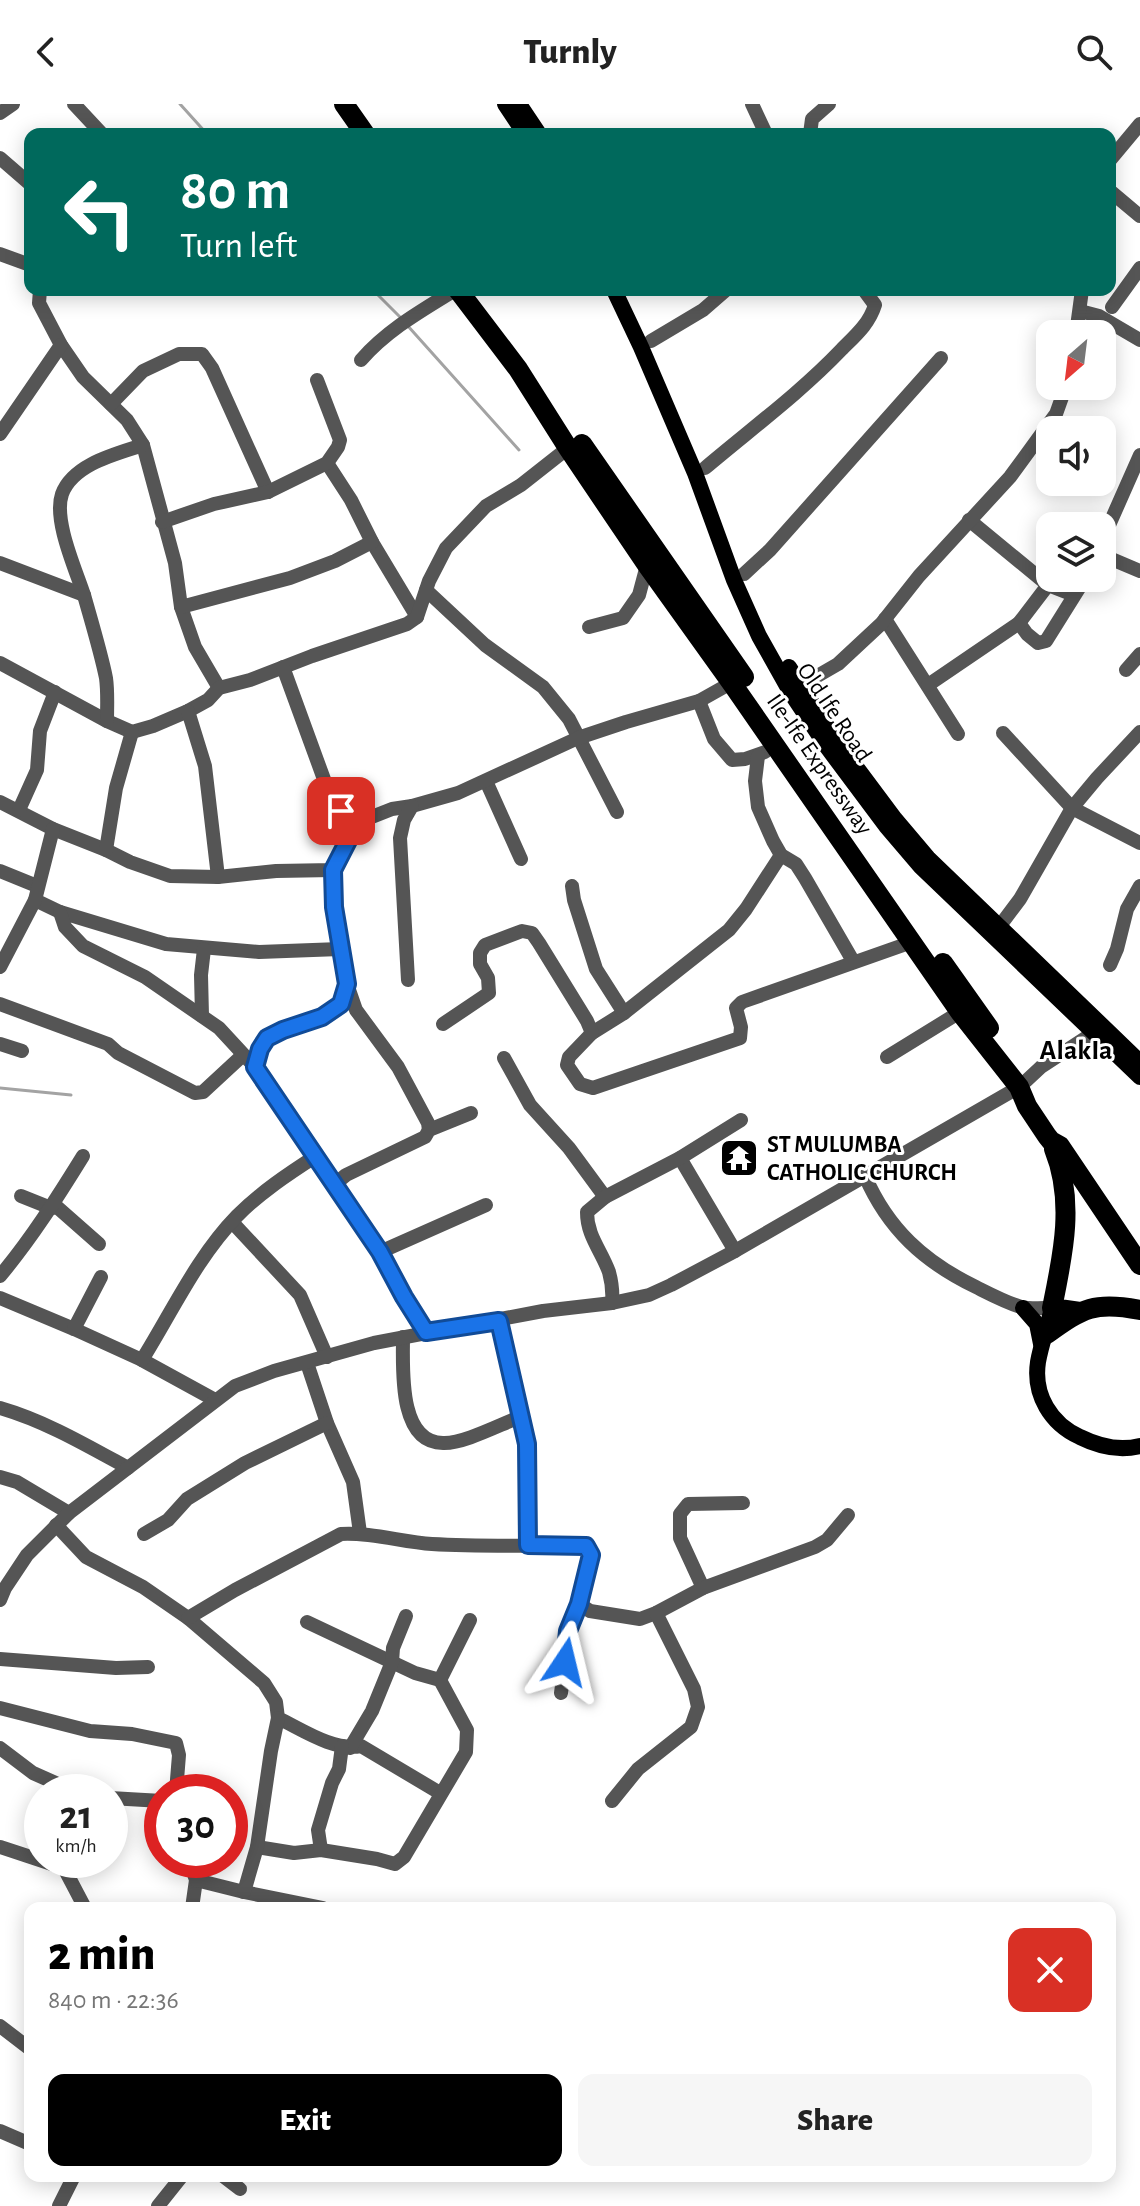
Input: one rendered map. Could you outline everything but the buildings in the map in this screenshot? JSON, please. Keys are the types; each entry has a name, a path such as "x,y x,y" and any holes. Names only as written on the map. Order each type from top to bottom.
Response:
{"highway":[{"path":"329,104 345,128"},
{"path":"344,104 361,128"},
{"name":"Ile-Ife Expressway","path":"461,296 518,369 647,565 731,683 767,751 912,942 960,1012 1022,1084 1027,1106 1051,1141 1060,1146 1140,1265"},
{"name":"Ile-Ife Expressway","path":"478,296 1022,1084 1140,1245"},
{"path":"1051,1141 1062,1177 1066,1215 1063,1256 1052,1308 1080,1312"},
{"path":"1044,1342 1068,1318 1080,1312 1109,1305 1140,1310"}],"main road":[{"path":"505,104 521,128"},
{"path":"519,104 535,128"},
{"name":"Old Ife Road","path":"617,296 705,468 768,630 836,740 928,858 1076,1007 1093,1033 1140,1077"},
{"name":"Old Ife Road","path":"630,296 651,341 734,580 759,636 791,693 869,804 921,867 1140,1062"},
{"path":"1023,1308 1037,1324 1044,1342"},
{"path":"1052,1308 1038,1363 1039,1392 1053,1418 1064,1430 1087,1441 1112,1448 1140,1446"}],"street":[{"path":"0,113 13,104"},
{"path":"74,104 96,128"},
{"path":"752,104 763,128"},
{"path":"811,128 812,119 829,104"},
{"path":"1116,153 1140,124"},
{"path":"0,158 24,179"},
{"path":"1116,196 1140,216"},
{"path":"0,254 24,263"},
{"path":"1112,307 1140,268"},
{"path":"40,296 39,303 61,345 83,377 127,420 143,445 175,563 181,607 195,647 219,688"},
{"path":"361,360 388,333 447,296"},
{"path":"651,341 703,310 719,296"},
{"path":"705,468 827,365 870,320 875,305 868,296"},
{"path":"1078,320 1081,296"},
{"path":"1080,311 1099,316 1140,340"},
{"path":"0,434 61,345"},
{"path":"111,404 143,371 179,354 202,354 212,368 268,492"},
{"path":"744,574 770,550 941,358"},
{"path":"162,522 214,504 268,492 327,463 340,440 317,380"},
{"path":"800,686 838,664 885,619 919,576 1010,477 1056,414 1061,400"},
{"path":"107,721 106,677 62,529 62,494 82,470 102,459 143,445"},
{"path":"0,663 132,732 153,726 208,700 219,688 250,680 407,624 417,617 446,548 486,506 521,485 568,448"},
{"path":"1115,512 1139,461"},
{"path":"327,463 417,617"},
{"path":"969,520 1036,575"},
{"path":"181,607 290,578 335,561 372,542"},
{"path":"1116,561 1140,571"},
{"path":"0,563 84,595"},
{"path":"589,627 623,618 639,595 647,565"},
{"path":"426,590 485,645 543,687 569,719 617,812"},
{"path":"928,685 1019,623 1043,592"},
{"path":"1019,623 1038,643 1046,641 1077,592"},
{"path":"885,619 958,734"},
{"path":"1126,670 1140,654"},
{"path":"283,667 329,793 354,829"},
{"path":"335,1184 346,1175 425,1137 429,1130 398,1067 356,1010 347,984 334,907 333,870 359,822 392,809 458,793 578,738 699,701 731,683"},
{"path":"19,810 37,770 40,731 55,692"},
{"path":"699,701 714,739 732,760 767,751"},
{"path":"188,711 205,766 218,877"},
{"path":"106,850 116,788 132,732"},
{"path":"1003,733 1072,808 1140,843"},
{"path":"999,927 1020,899 1072,808 1137,739"},
{"path":"767,751 755,781 758,807 781,855 796,864 853,961"},
{"path":"486,781 521,859"},
{"path":"0,802 53,829 170,876 218,877 276,871 333,870"},
{"path":"408,980 400,838 404,820 412,806"},
{"path":"0,967 36,893 53,829"},
{"path":"781,855 729,930 624,1013 592,1033 569,1057 567,1065 580,1084 593,1088 740,1038 741,1027 736,1008 742,1002 912,942"},
{"path":"0,871 60,912 166,944 259,952 340,949"},
{"path":"572,886 596,969 624,1013"},
{"path":"1110,965 1127,909 1140,886"},
{"path":"60,912 65,927 83,946 145,977 202,1016 219,1028 255,1067 380,1252 426,1332"},
{"path":"443,1024 489,993 488,978 480,964 480,953 485,945 522,931 532,933 539,943 592,1033"},
{"path":"202,1016 204,949"},
{"path":"255,1067 267,1038 322,1017 341,1004 347,984"},
{"path":"0,1004 108,1044 118,1053 195,1093 203,1092 243,1055"},
{"path":"341,1004 356,1010"},
{"path":"887,1057 960,1012"},
{"path":"2,1591 27,1555 69,1513 235,1386 274,1371 403,1337 649,1295 735,1251 1022,1084 1041,1067 1093,1033"},
{"path":"0,1044 22,1051"},
{"path":"504,1058 530,1105 569,1148 605,1197"},
{"path":"429,1130 471,1113"},
{"path":"612,1303 613,1287 608,1269 587,1226 587,1212 605,1197 680,1158 741,1120"},
{"path":"0,1276 22,1250 83,1156"},
{"path":"142,1360 209,1250 232,1222 270,1186 316,1156"},
{"path":"680,1158 735,1251"},
{"path":"865,1176 875,1200 888,1219 922,1255 951,1275 1023,1308 1052,1308"},
{"path":"845,1187 875,1200"},
{"path":"21,1196 51,1208 57,1207 99,1244"},
{"path":"380,1252 486,1205"},
{"path":"232,1222 300,1295 327,1357"},
{"path":"74,1329 101,1277"},
{"path":"0,1298 142,1360 215,1400"},
{"path":"499,1321 527,1444 528,1545"},
{"path":"403,1337 404,1389 413,1427 426,1438 442,1444 520,1417"},
{"path":"307,1363 327,1423 353,1482 360,1533"},
{"path":"0,1408 58,1430 128,1468"},
{"path":"144,1534 168,1520 187,1499 245,1463 327,1423"},
{"path":"0,1477 17,1482 69,1513"},
{"path":"703,1588 680,1538 680,1514 688,1504 743,1503"},
{"path":"579,1604 590,1611 640,1619 703,1588 815,1547 827,1540 848,1515"},
{"path":"56,1525 86,1557 143,1587 188,1618 264,1683 276,1702 278,1718 257,1847 244,1892"},
{"path":"188,1618 341,1534 360,1533 419,1543 474,1547 586,1546 591,1562 568,1631 561,1693"},
{"path":"612,1801 638,1769 691,1727 698,1707 694,1689 656,1613"},
{"path":"321,1850 318,1830 332,1783 346,1747 372,1711 406,1616"},
{"path":"440,1680 470,1620"},
{"path":"257,1847 294,1853 321,1850 395,1864 404,1857 466,1752 467,1730 440,1680 415,1673 307,1622"},
{"path":"0,1659 116,1668 148,1667"},
{"path":"0,1708 90,1731 132,1734 176,1743 179,1755 177,1774"},
{"path":"278,1718 332,1744 361,1746 440,1793"},
{"path":"0,1748 35,1774"},
{"path":"0,1847 64,1868 82,1902"},
{"path":"193,1902 196,1880 293,1902"},
{"path":"0,2026 24,2044"},
{"path":"0,2131 24,2141"},
{"path":"59,2206 71,2182"},
{"path":"158,2206 177,2182"},
{"path":"231,2182 240,2189"}],"waterway":[{"path":"180,104 202,128"},
{"path":"379,296 402,319"},
{"path":"407,325 519,450"},
{"path":"0,1088 71,1095"}],"place":[{"name":"ST MULUMBA CATHOLIC CHURCH","path":"739,1158"}],"district":[{"name":"AlakIa","path":"1076,1049"}],"route":[{"path":"341,811 354,829 333,870 334,907 347,984 341,1004 322,1017 267,1038 255,1067 380,1252 426,1332 499,1321 527,1444 528,1545 586,1546 591,1555 579,1604 568,1631 565,1662"}]}
